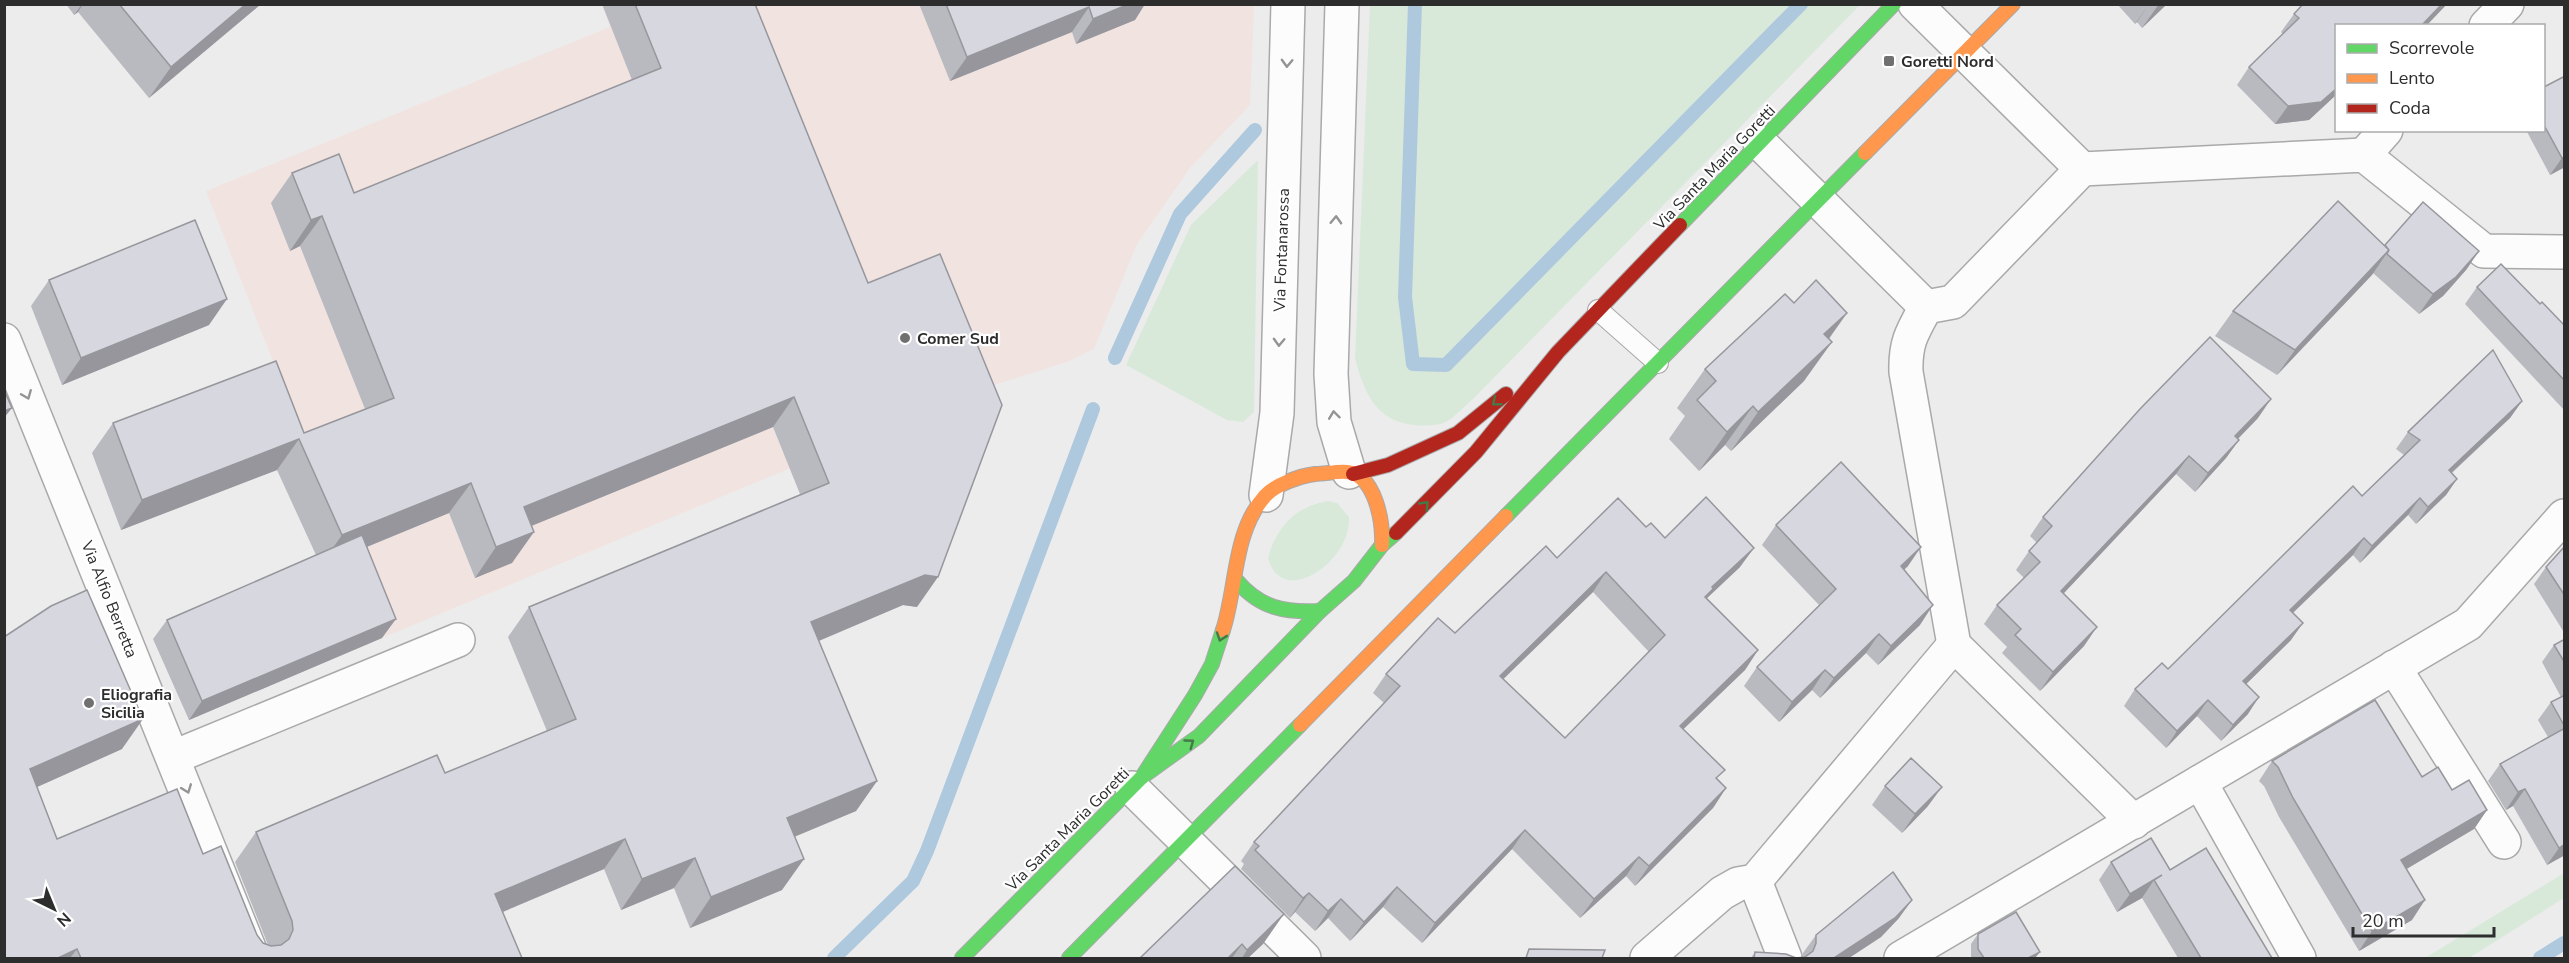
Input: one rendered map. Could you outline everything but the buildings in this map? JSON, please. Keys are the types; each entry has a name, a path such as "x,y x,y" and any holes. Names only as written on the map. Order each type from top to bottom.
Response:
{"main road":[{"name":"Via Santa Maria Goretti","path":"1558,352 1894,4"},
{"path":"1069,958 2013,4"},
{"path":"1320,611 1292,612 1270,609 1245,591 1237,581 1245,528 1266,495 1286,483 1307,475 1351,473 1388,465 1458,433 1558,352"},
{"path":"1137,783 1199,736 1320,611 1354,581 1382,545 1414,517 1476,452 1558,352"},
{"path":"1351,473 1368,487 1375,500 1381,514 1382,545"},
{"name":"Via Santa Maria Goretti","path":"962,958 1137,783 1195,695 1212,664 1237,581"}],"street":[{"name":"Via Fontanarossa","path":"1266,495 1277,412 1288,4"},
{"path":"1342,4 1332,398 1337,434 1351,473"},
{"path":"1915,4 2082,170"},
{"path":"2488,24 2507,4"},
{"path":"2364,155 2384,132"},
{"path":"1760,143 1926,308"},
{"path":"2134,822 1954,645 1906,372 1909,337 1926,308 1953,302 2082,170 2364,155 2484,251 2565,252"},
{"name":"Via Alfio Berretta","path":"4,340 174,757 253,958"},
{"path":"1901,958 2468,624 2565,516"},
{"path":"174,757 458,640"},
{"path":"1647,958 1722,893 1738,884 1755,881 1954,645"},
{"path":"2394,667 2504,842"},
{"path":"2200,782 2299,958"},
{"path":"1137,783 1185,841 1303,958"},
{"path":"1755,881 1785,958"}],"lane":[{"path":"1598,310 1658,363"}],"shaded area":[{"path":"602,5 1254,5 1250,105 1190,168 1137,244 1094,349 1067,362 978,390 382,638 206,191 610,27"}],"green space":[{"path":"1370,5 1860,5 1474,398 1446,422 1426,426 1401,422 1381,411 1367,393 1355,358"},
{"path":"1258,160 1254,412 1243,422 1227,420 1126,365 1191,225"},
{"path":"1328,501 1337,503 1349,517 1347,534 1340,549 1315,574 1301,579 1287,580 1276,573 1268,558 1276,537 1297,513"},
{"path":"2564,873 2564,898 2469,958 2425,958"}],"waterway":[{"path":"1415,4 1405,297 1413,364 1446,365 1801,4"},
{"path":"1115,358 1180,214 1255,130"},
{"path":"834,958 913,881 927,851 1093,409"},
{"path":"2540,958 2564,943"}],"traffic: fast":[{"path":"1680,225 1894,4"},
{"path":"1506,516 1865,153"},
{"path":"1142,777 1199,736 1320,611 1354,581 1382,545 1396,533"},
{"path":"1237,581 1255,597 1274,607 1284,610 1320,611"},
{"path":"962,958 1142,777 1195,695 1212,664 1223,630"},
{"path":"1069,958 1300,725"}],"traffic: slow":[{"path":"1865,153 2013,4"},
{"path":"1223,630 1237,560 1247,526 1265,496 1282,484 1315,474 1347,472 1357,475 1365,482 1376,501 1382,545"},
{"path":"1300,725 1506,516"}],"traffic: jam":[{"path":"1396,533 1476,452 1558,352 1680,225"},
{"path":"1353,474 1388,465 1458,433 1506,394"}],"place":[{"name":"Goretti Nord","path":"1889,61"},
{"name":"Comer Sud","path":"905,338"},
{"name":"Eliografia Sicilia","path":"89,703"}]}
